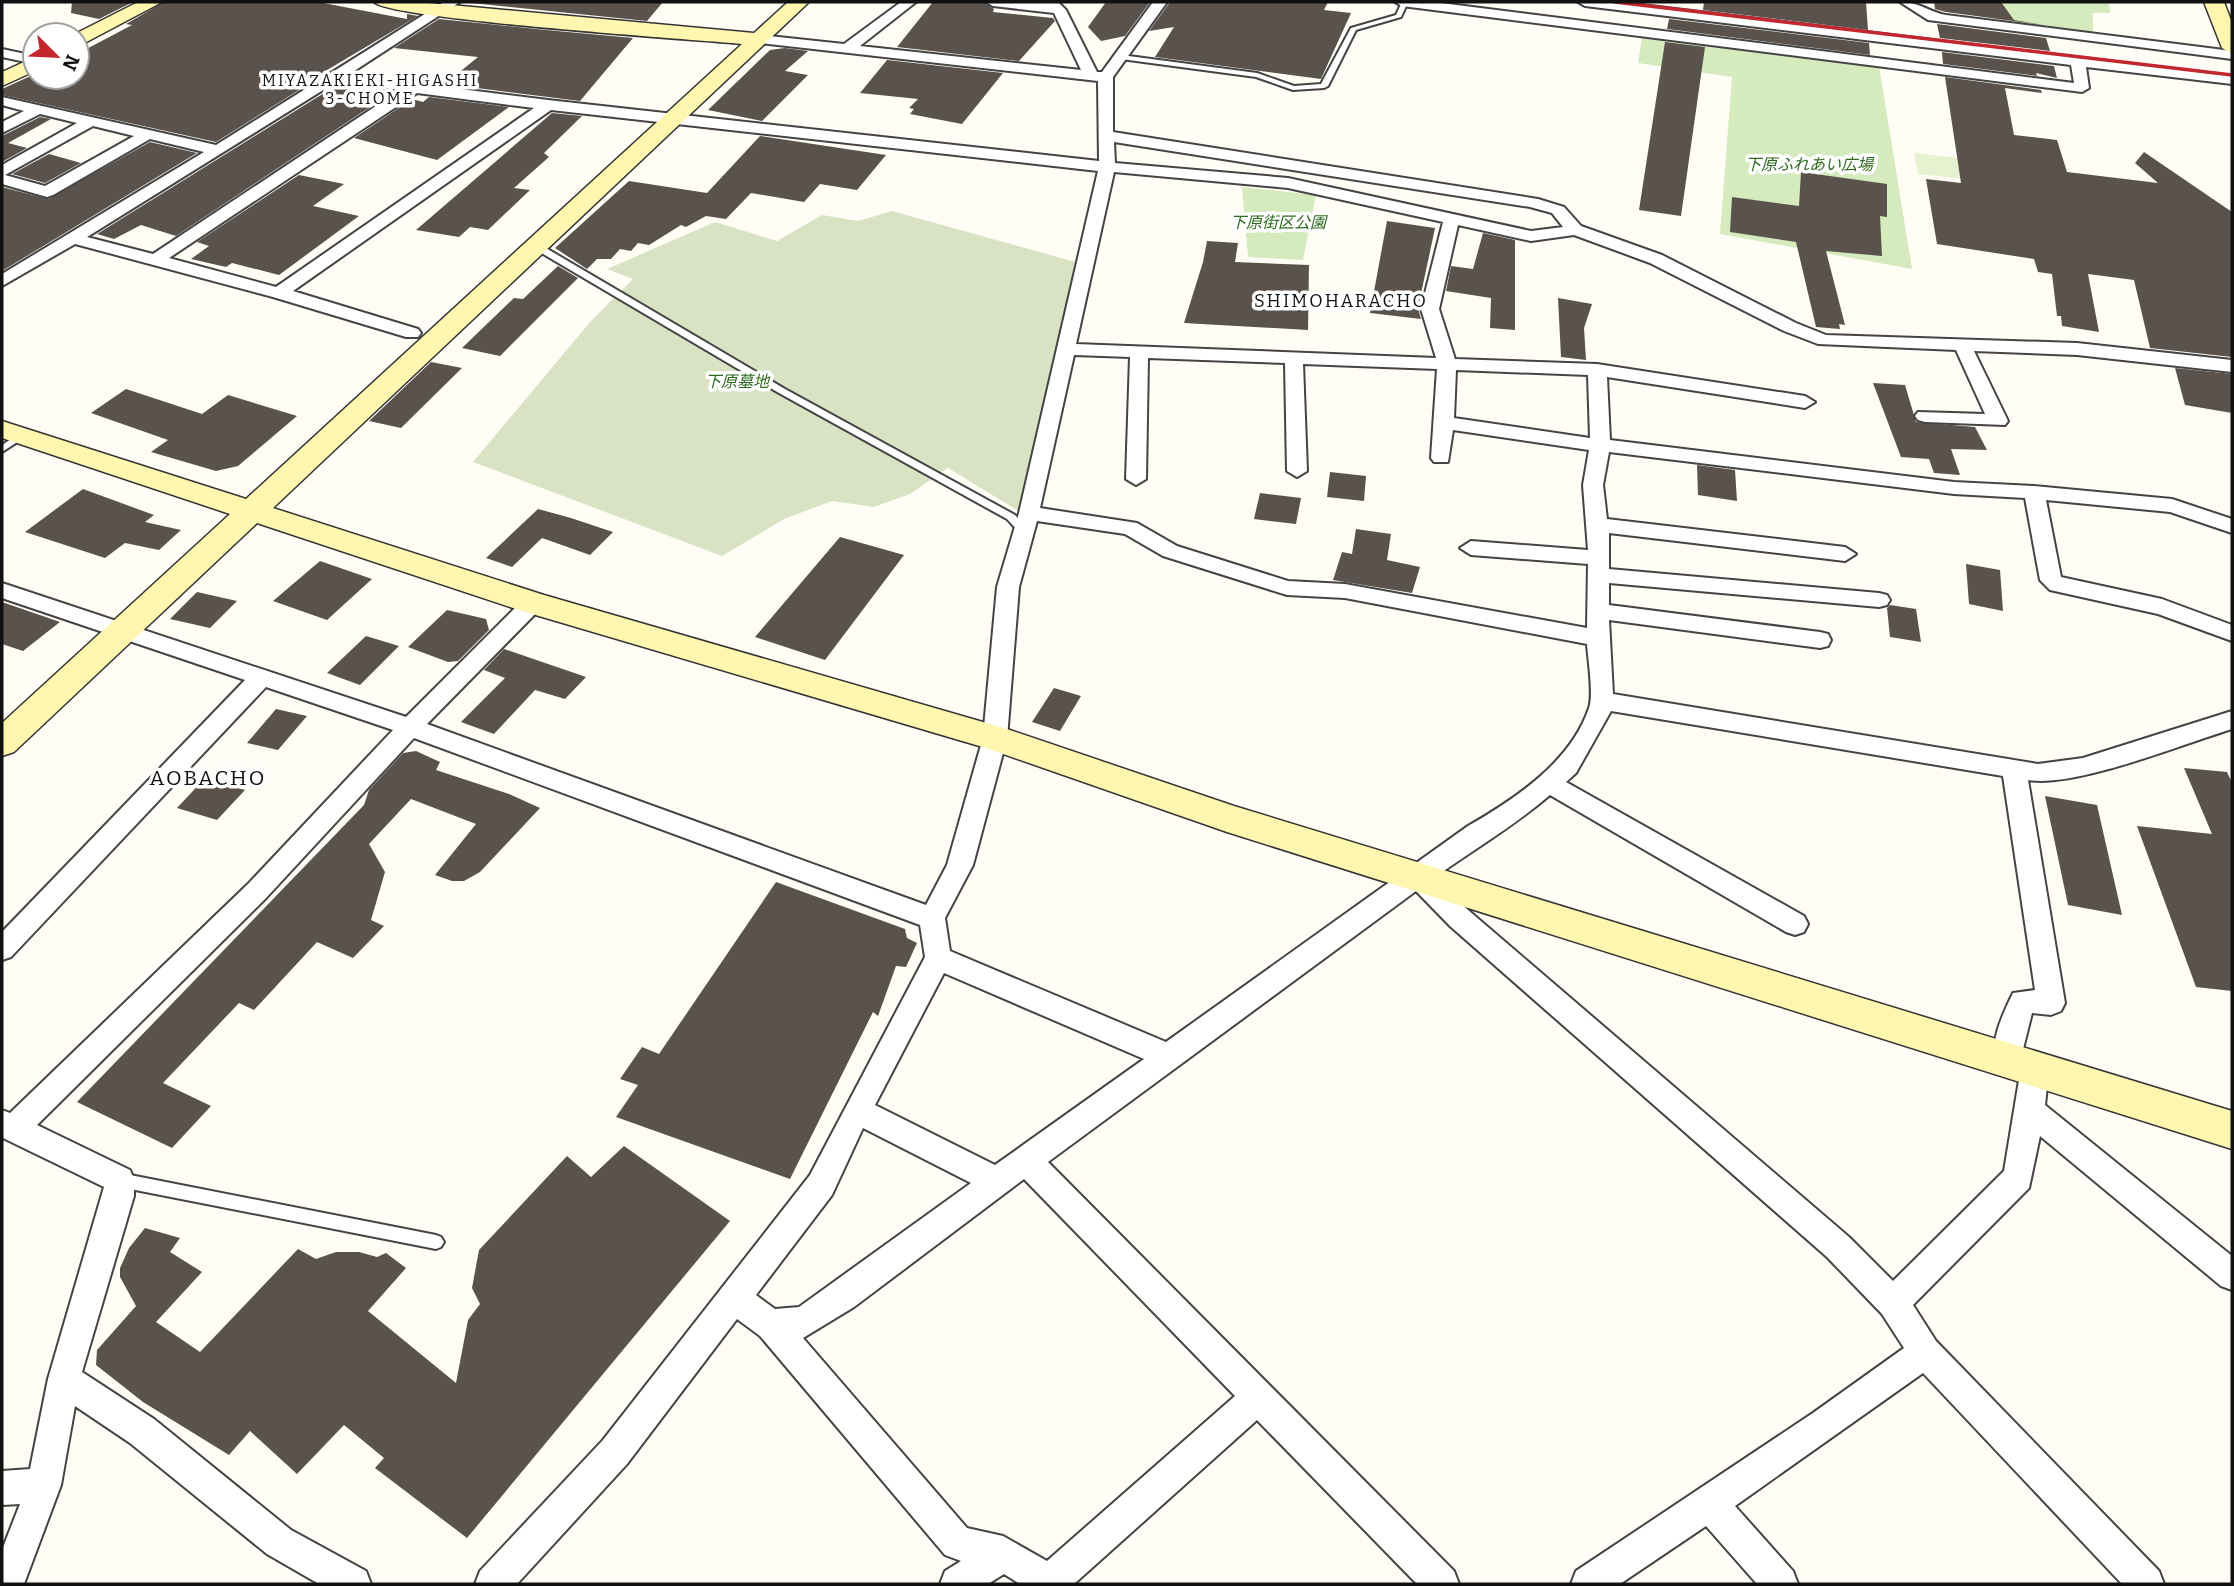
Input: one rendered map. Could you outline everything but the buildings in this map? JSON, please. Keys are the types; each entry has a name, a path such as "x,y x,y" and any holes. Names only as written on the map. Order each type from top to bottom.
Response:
{"street":[{"path":"91,34 152,2"},
{"path":"384,2 748,37 1099,77 1121,57 1160,2"},
{"path":"748,37 773,2"},
{"path":"241,506 536,246 664,116 748,37 799,2"},
{"path":"847,49 909,2"},
{"path":"493,1584 615,1452 821,1185 857,1110 938,958 932,918 960,865 995,738 1000,708 1008,587 1027,522 1107,167 1104,90 1099,77 1054,6 993,2"},
{"path":"1404,2 2082,88 2078,62"},
{"path":"1585,2 2232,80"},
{"path":"1907,2 1928,16 2232,55"},
{"path":"2214,2 2232,48"},
{"path":"2,281 218,150 446,6"},
{"path":"1937,17 1938,45"},
{"path":"2,53 21,58"},
{"path":"2,80 21,70"},
{"path":"331,77 548,105 1107,167 1289,183 1531,236 1575,230 1657,258 1790,327 1824,340 2077,349 2232,366"},
{"path":"154,261 414,88"},
{"path":"2,101 218,150"},
{"path":"279,293 548,105"},
{"path":"2,128 37,110"},
{"path":"2,743 111,629 241,506 412,333 664,116"},
{"path":"2,171 90,122"},
{"path":"2,179 47,192 148,134"},
{"path":"1107,135 1532,202 1558,210 1575,230"},
{"path":"1441,458 1447,364 1430,309 1451,220"},
{"path":"73,239 279,293 412,333"},
{"path":"1926,416 1998,421 1963,346"},
{"path":"1066,349 1597,370 1805,402"},
{"path":"1136,479 1139,353"},
{"path":"1294,360 1297,471"},
{"path":"771,1325 804,1322 1478,833 1516,810 1567,767 1602,707 1598,638 1597,525 1592,485 1600,445 1597,370"},
{"path":"1444,423 1600,445 1954,488 2034,492 2172,506 2232,526"},
{"path":"8,438 241,506 533,603 995,738 1227,818 2232,1130"},
{"path":"2034,492 2052,580 2058,585 2162,607 2232,633"},
{"path":"1027,522 1130,528 1170,551 1287,588 1345,591 1598,638"},
{"path":"1597,525 1845,554"},
{"path":"1471,548 1879,600"},
{"path":"2,590 111,629 410,727 932,918"},
{"path":"6,1584 44,1485 64,1379 119,1196 119,1180 89,1163 8,1126 257,891 410,727 533,603"},
{"path":"1598,611 1819,640"},
{"path":"2,718 111,629"},
{"path":"2,949 262,677"},
{"path":"1602,701 2014,771 2063,772 2232,720"},
{"path":"1893,1303 2018,1178 2029,1110 2022,1064 2012,1027 2023,1001 2051,1003 2014,771"},
{"path":"1548,783 1795,923"},
{"path":"1419,878 1459,918 1838,1247 1893,1303 1925,1352 2146,1584"},
{"path":"938,958 1170,1057"},
{"path":"857,1110 997,1181"},
{"path":"2029,1110 2232,1275"},
{"path":"1026,1160 1441,1584"},
{"path":"735,1299 771,1325 957,1543 1003,1553 1051,1583 1257,1398"},
{"path":"1589,1584 1825,1425 1925,1352"},
{"path":"64,1379 142,1431 279,1542 353,1584"},
{"path":"2,1488 44,1485"},
{"path":"1709,1503 1780,1584"},
{"path":"958,1584 1003,1553"}],"lane":[{"path":"1121,57 1257,75 1293,88 1324,86 1353,29 1399,16 1404,2"},
{"path":"536,246 782,391 1011,517 1027,522"},
{"path":"119,1180 436,1242"}],"green space":[{"path":"1986,2 2109,2 2110,13 2093,13 2093,32 2000,21"},
{"name":"下原ふれあい広場","path":"1642,37 1879,66 1912,269 1720,234 1732,77 1638,63"},
{"path":"1914,153 1997,162 2003,183 1918,174"},
{"name":"下原街区公園","path":"1242,187 1316,195 1303,260 1248,257"},
{"name":"下原墓地","path":"892,211 1083,264 1025,515 948,468 910,494 874,507 832,501 784,519 722,556 473,462 591,321 633,279 607,269 715,222 777,241 822,215 858,221"}],"railway":[{"path":"1615,2 2232,75"}],"district":[{"name":"MIYAZAKIEKI-HIGASHI 3-CHOME","path":"370,89"},
{"name":"SHIMOHARACHO","path":"1341,301"},
{"name":"AOBACHO","path":"208,778"}]}
